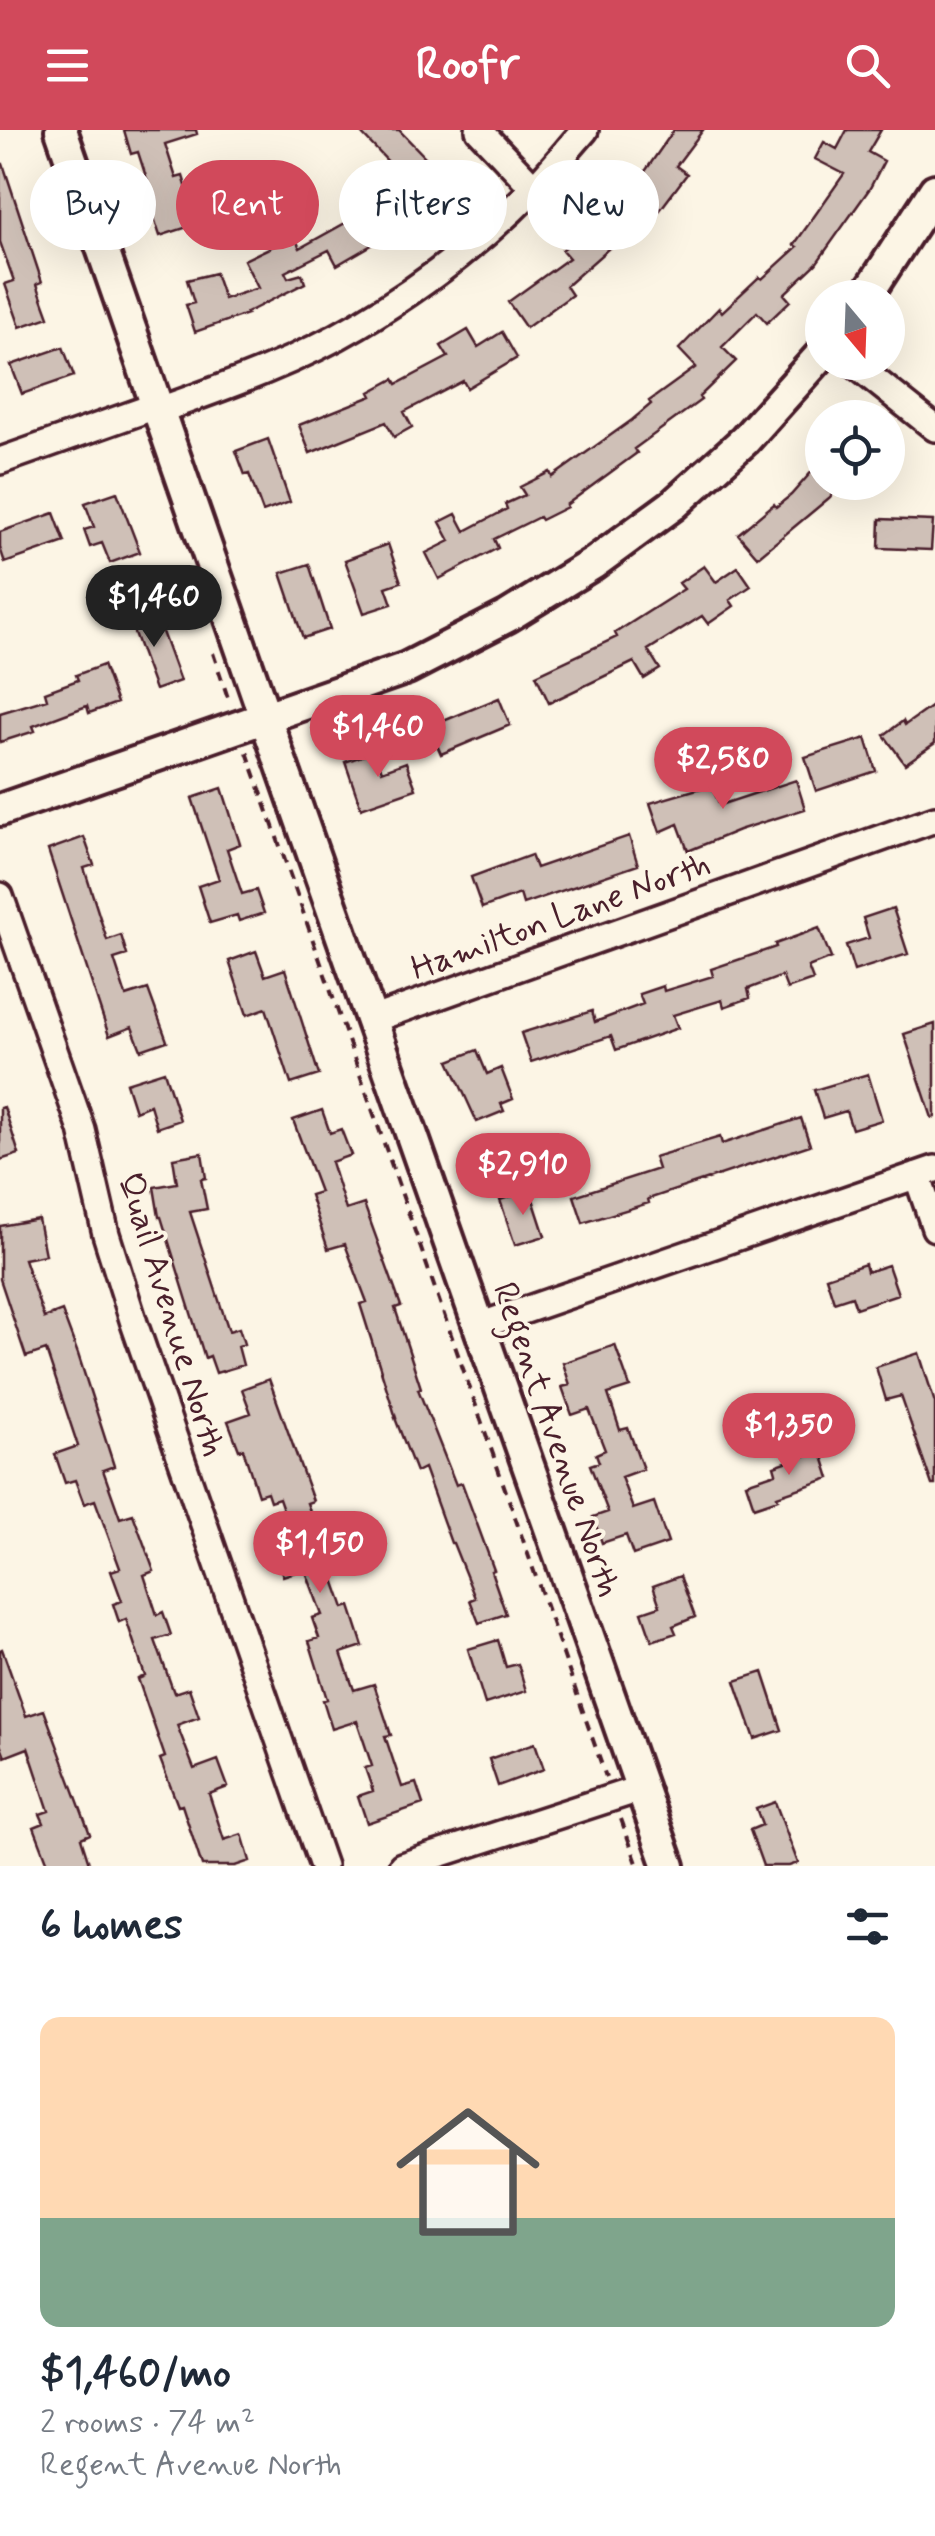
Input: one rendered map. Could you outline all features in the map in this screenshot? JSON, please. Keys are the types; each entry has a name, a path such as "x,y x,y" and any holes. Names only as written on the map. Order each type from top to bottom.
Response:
{"street":[{"name":"Regent Avenue North","path":"61,130 669,1866"},
{"path":"479,130 527,181"},
{"path":"559,160 586,130"},
{"path":"877,280 935,190"},
{"path":"0,461 153,407 160,410 220,389 358,326 484,234 527,194"},
{"path":"0,810 407,668 508,616 594,563 673,505 745,440 805,373"},
{"path":"875,380 935,428"},
{"name":"Hamilton Lane North","path":"371,1020 934,823"},
{"name":"Quail Avenue North","path":"0,896 82,1130 106,1234 134,1323 323,1866"},
{"path":"479,1326 926,1172 935,1228"},
{"path":"402,1866 642,1788"}],"path":[{"path":"247,751 609,1784"},
{"path":"618,1810 638,1866"}],"building":[{"path":"124,130 196,130 197,134 165,144 176,178 176,231 160,236 156,224 156,160 141,160 138,152 131,154"},
{"path":"358,130 399,130 428,160 386,160"},
{"path":"674,130 703,130 676,166 687,174 660,210 659,160 653,160"},
{"path":"847,130 881,130 868,152 884,161 870,188 816,264 784,294 790,301 767,323 757,312 722,347 736,361 699,397 701,400 634,449 637,453 567,507 494,539 498,548 439,579 426,553 450,541 440,522 456,514 465,531 507,509 505,504 525,495 520,487 550,472 552,477 632,420 651,404 649,401 696,367 679,349 719,308 722,312 797,247 794,245 844,174 815,159 824,142 837,149"},
{"path":"3,164 42,282 37,284 49,317 20,327 5,284 14,281 0,242"},
{"path":"339,226 339,250 363,250 337,265 329,250 285,272 288,278 302,274 305,283 247,314 195,332 186,305 194,303 187,280 215,273 224,299 258,288 244,260 265,250 319,250 319,237"},
{"path":"562,250 607,250 566,286 572,295 526,328 508,302 569,258"},
{"path":"468,330 478,347 502,332 517,358 467,388 463,381 404,412 412,427 394,437 386,422 310,453 299,425 372,396 370,392 394,379 397,384 448,357 441,346"},
{"path":"63,347 74,376 22,394 11,365"},
{"path":"268,439 290,502 263,512 236,451"},
{"path":"805,479 805,500 827,500 758,557 738,534 791,495"},
{"path":"117,492 140,552 110,563 102,543 90,547 84,530 94,527 85,503"},
{"path":"54,513 65,542 5,563 0,532"},
{"path":"880,519 933,521 931,550 879,548"},
{"path":"388,544 401,582 386,587 392,604 364,613 345,560"},
{"path":"309,564 330,629 303,638 281,573"},
{"path":"704,566 716,582 738,567 751,586 730,600 734,606 708,624 702,616 648,650 660,669 644,679 634,662 549,703 536,675 617,637 615,633 684,589 679,583"},
{"path":"154,610 180,681 155,690 129,619"},
{"path":"103,665 117,703 89,713 87,706 33,726 35,731 0,742 0,713 47,699 45,692 78,680 76,675"},
{"path":"499,698 510,725 441,754 429,727"},
{"path":"935,704 935,743 905,764 884,735"},
{"path":"866,738 876,771 816,791 805,757"},
{"path":"375,751 382,771 406,762 416,789 361,808 345,762"},
{"path":"796,780 805,809 688,851 678,824 660,832 650,803 711,785 720,805"},
{"path":"222,788 240,844 227,849 242,894 256,890 264,913 239,921 237,915 210,923 198,886 219,879 192,798"},
{"path":"629,836 638,865 523,904 520,894 482,908 471,877 531,855 536,868"},
{"path":"84,837 94,865 84,868 107,940 121,935 127,955 114,959 126,996 148,989 167,1041 141,1050 132,1027 109,1036 48,850"},
{"path":"893,908 908,954 854,971 846,945 869,938 863,918"},
{"path":"819,928 831,958 808,967 813,980 787,989 782,976 748,989 750,998 724,1007 722,1000 673,1015 678,1028 616,1050 611,1036 531,1062 521,1033 592,1011 595,1022 643,1004 639,994 713,976 711,969"},
{"path":"256,951 265,976 285,969 319,1075 291,1084 266,1008 247,1015 229,961"},
{"path":"935,1024 935,1117 932,1118 904,1034"},
{"path":"477,1050 487,1074 501,1068 513,1099 501,1104 504,1111 477,1122 449,1061"},
{"path":"164,1071 180,1120 157,1128 150,1105 135,1111 126,1083"},
{"path":"868,1074 882,1120 852,1129 846,1111 823,1118 814,1090"},
{"path":"4,1107 19,1154 0,1160 0,1108"},
{"path":"322,1110 330,1133 341,1129 351,1155 331,1162 346,1210 364,1204 401,1306 395,1308 421,1388 418,1389 456,1485 462,1483 506,1614 479,1623 470,1600 475,1598 424,1468 416,1472 395,1418 360,1304 367,1302 345,1244 328,1249 310,1195 320,1192 293,1120"},
{"path":"801,1118 810,1145 583,1223 574,1196 658,1169 654,1157 720,1137 722,1144"},
{"path":"202,1153 206,1178 201,1179 207,1209 190,1212 229,1331 239,1328 244,1344 238,1346 243,1365 216,1373 210,1356 205,1358 159,1217 154,1187 177,1183 173,1158"},
{"path":"530,1190 545,1236 515,1245 500,1200"},
{"path":"38,1219 45,1255 24,1259 44,1318 62,1311 114,1466 103,1470 120,1518 133,1514 154,1571 144,1575 157,1615 163,1612 171,1635 155,1640 174,1693 189,1688 199,1717 177,1725 194,1769 218,1760 228,1787 209,1794 224,1840 242,1834 250,1861 235,1866 202,1866 182,1805 178,1806 160,1759 165,1757 138,1679 145,1676 126,1619 119,1622 113,1604 122,1601 111,1571 120,1568 95,1500 84,1504 75,1480 65,1483 55,1454 78,1446 46,1350 26,1357 0,1279 0,1226"},
{"path":"865,1264 867,1272 888,1265 898,1294 856,1308 852,1296 834,1302 826,1277"},
{"path":"615,1345 630,1387 608,1394 620,1430 628,1428 643,1469 621,1477 633,1509 654,1502 668,1543 633,1555 626,1535 602,1543 593,1517 608,1512 590,1465 599,1462 596,1454 605,1450 589,1409 572,1415 562,1387 570,1385 563,1363"},
{"path":"919,1353 935,1403 935,1485 901,1396 886,1400 876,1367"},
{"path":"269,1379 313,1501 307,1503 344,1608 350,1606 363,1646 341,1653 354,1690 374,1684 391,1735 385,1736 402,1787 416,1783 423,1804 367,1823 358,1796 373,1791 365,1768 372,1766 357,1721 332,1729 309,1641 319,1638 312,1618 322,1615 305,1569 283,1576 273,1548 294,1541 279,1498 270,1501 267,1492 258,1495 243,1449 239,1450 228,1421 251,1413 242,1389"},
{"path":"821,1450 830,1478 754,1507 746,1483 776,1473 774,1466"},
{"path":"680,1576 695,1617 673,1626 676,1633 652,1641 642,1612 660,1606 653,1586"},
{"path":"498,1640 506,1667 518,1664 526,1691 485,1704 468,1649"},
{"path":"2,1649 26,1716 44,1710 90,1834 81,1838 90,1866 49,1866 34,1827 44,1823 40,1814 49,1811 28,1748 5,1757 0,1744"},
{"path":"763,1672 782,1730 755,1739 735,1681"},
{"path":"535,1743 544,1769 498,1786 489,1759"},
{"path":"775,1802 798,1863 789,1866 763,1866 750,1830 762,1825 756,1809"}]}
